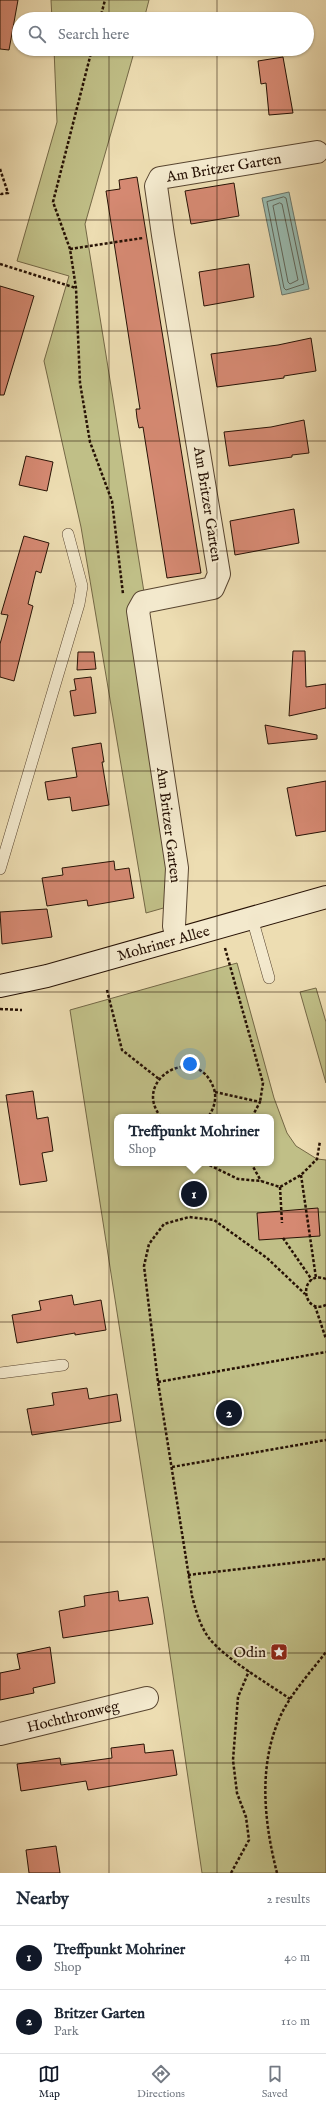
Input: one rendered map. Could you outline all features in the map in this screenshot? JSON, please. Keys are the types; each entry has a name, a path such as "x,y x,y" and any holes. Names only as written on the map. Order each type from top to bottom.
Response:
{"street":[{"name":"Am Britzer Garten","path":"177,939 174,926 178,868 138,611 143,602 212,588 219,574 156,186 160,178 321,151"},
{"name":"Mohriner Allee","path":"0,986 47,976 326,897"},
{"name":"Hochthronweg","path":"0,1734 147,1698"}],"lane":[{"path":"0,869 79,604 82,586 68,534"},
{"path":"252,918 269,978"},
{"path":"0,1373 63,1365"}],"path":[{"path":"102,12 105,0"},
{"path":"90,56 53,202 70,249 76,288 80,383 90,442 112,501 124,602"},
{"path":"0,169 8,193 1,194 0,192"},
{"path":"70,249 163,235"},
{"path":"0,264 76,288"},
{"path":"225,945 263,1084 260,1102 254,1114"},
{"path":"107,990 122,1050 159,1079"},
{"path":"0,1009 22,1010"},
{"path":"159,1114 155,1107 154,1097 155,1088 159,1079 176,1067 187,1066 197,1068 206,1074 212,1082 215,1092 215,1103 210,1114"},
{"path":"215,1092 260,1102"},
{"path":"211,1166 238,1179 261,1181 280,1187 301,1175 317,1159 320,1141"},
{"path":"253,1166 261,1181"},
{"path":"301,1175 316,1278"},
{"path":"280,1187 282,1223"},
{"path":"290,1699 249,1671 209,1639 199,1620 188,1575 158,1382 144,1266 149,1244 164,1224 189,1217 214,1220 267,1258 306,1294 309,1301 315,1306 326,1339"},
{"path":"283,1238 312,1280"},
{"path":"306,1294 307,1286 312,1280 316,1278 326,1279"},
{"path":"315,1306 326,1305"},
{"path":"158,1382 326,1352"},
{"path":"172,1467 326,1440"},
{"path":"188,1575 326,1559"},
{"path":"277,1873 266,1814 265,1786 267,1762 272,1738 280,1717 290,1699 326,1652"},
{"path":"231,1873 249,1840 246,1817 238,1793 233,1760 238,1697 249,1671"}],"shaded area":[{"path":"51,0 149,0 146,12 52,12"},
{"path":"54,56 133,56 85,224 144,592 174,905 146,913 81,527 44,361 69,276 17,261 57,122"},
{"path":"237,963 274,1098 287,1133 296,1146 317,1159 326,1160 326,1873 202,1873 164,1614 70,1010"},
{"path":"316,988 326,1022 326,1083 300,992"}],"water":[{"path":"289,192 309,289 282,295 262,198"}],"building":[{"path":"0,0 18,0 16,12 12,12 12,33 9,50 0,49"},
{"path":"283,57 293,113 269,115 266,83 261,84 258,61"},
{"path":"137,177 201,573 167,578 143,427 139,428 137,418 136,409 140,409 106,191 120,189 119,180"},
{"path":"234,183 239,216 191,224 185,191"},
{"path":"249,264 254,297 204,306 199,272"},
{"path":"0,286 34,296 4,395 0,395"},
{"path":"311,338 316,371 284,376 284,378 217,387 211,354 278,345"},
{"path":"304,420 309,453 292,455 292,457 229,466 224,432 271,427"},
{"path":"26,456 53,462 47,491 19,485"},
{"path":"294,509 299,543 235,555 230,521"},
{"path":"24,536 49,543 41,573 36,571 28,604 33,606 14,681 0,677 0,644 8,615 1,614"},
{"path":"293,651 305,651 306,687 326,684 326,708 289,716"},
{"path":"78,652 94,652 96,669 77,670"},
{"path":"91,677 96,713 74,716 70,691 76,690 74,679"},
{"path":"265,725 317,735 317,739 268,744"},
{"path":"101,743 104,762 102,762 109,805 72,811 70,797 48,800 45,782 77,777 72,748"},
{"path":"326,781 326,831 296,836 287,788"},
{"path":"114,861 115,870 129,868 134,898 88,906 87,900 47,906 42,878 63,875 62,868"},
{"path":"47,909 52,937 2,944 0,912"},
{"path":"33,1091 37,1119 48,1117 53,1151 42,1153 47,1181 20,1185 6,1095"},
{"path":"318,1208 320,1236 259,1240 257,1213"},
{"path":"72,1295 74,1305 101,1300 106,1330 75,1335 75,1333 17,1343 12,1315 41,1310 39,1301"},
{"path":"87,1388 89,1399 117,1394 121,1421 32,1435 27,1409 54,1405 52,1393"},
{"path":"118,1591 119,1601 148,1597 153,1624 63,1638 59,1611 85,1606 84,1596"},
{"path":"50,1647 55,1683 33,1688 34,1693 0,1700 0,1673 20,1669 17,1654"},
{"path":"144,1744 145,1753 173,1750 177,1775 88,1790 86,1781 21,1791 17,1764 60,1758 61,1765 112,1758 111,1748"},
{"path":"56,1846 60,1873 29,1873 26,1850"}],"place":[{"name":"Treffpunkt Mohriner","path":"194,1194"},
{"name":"Britzer Garten","path":"229,1413"},
{"name":"Odin","path":"279,1652"}]}
